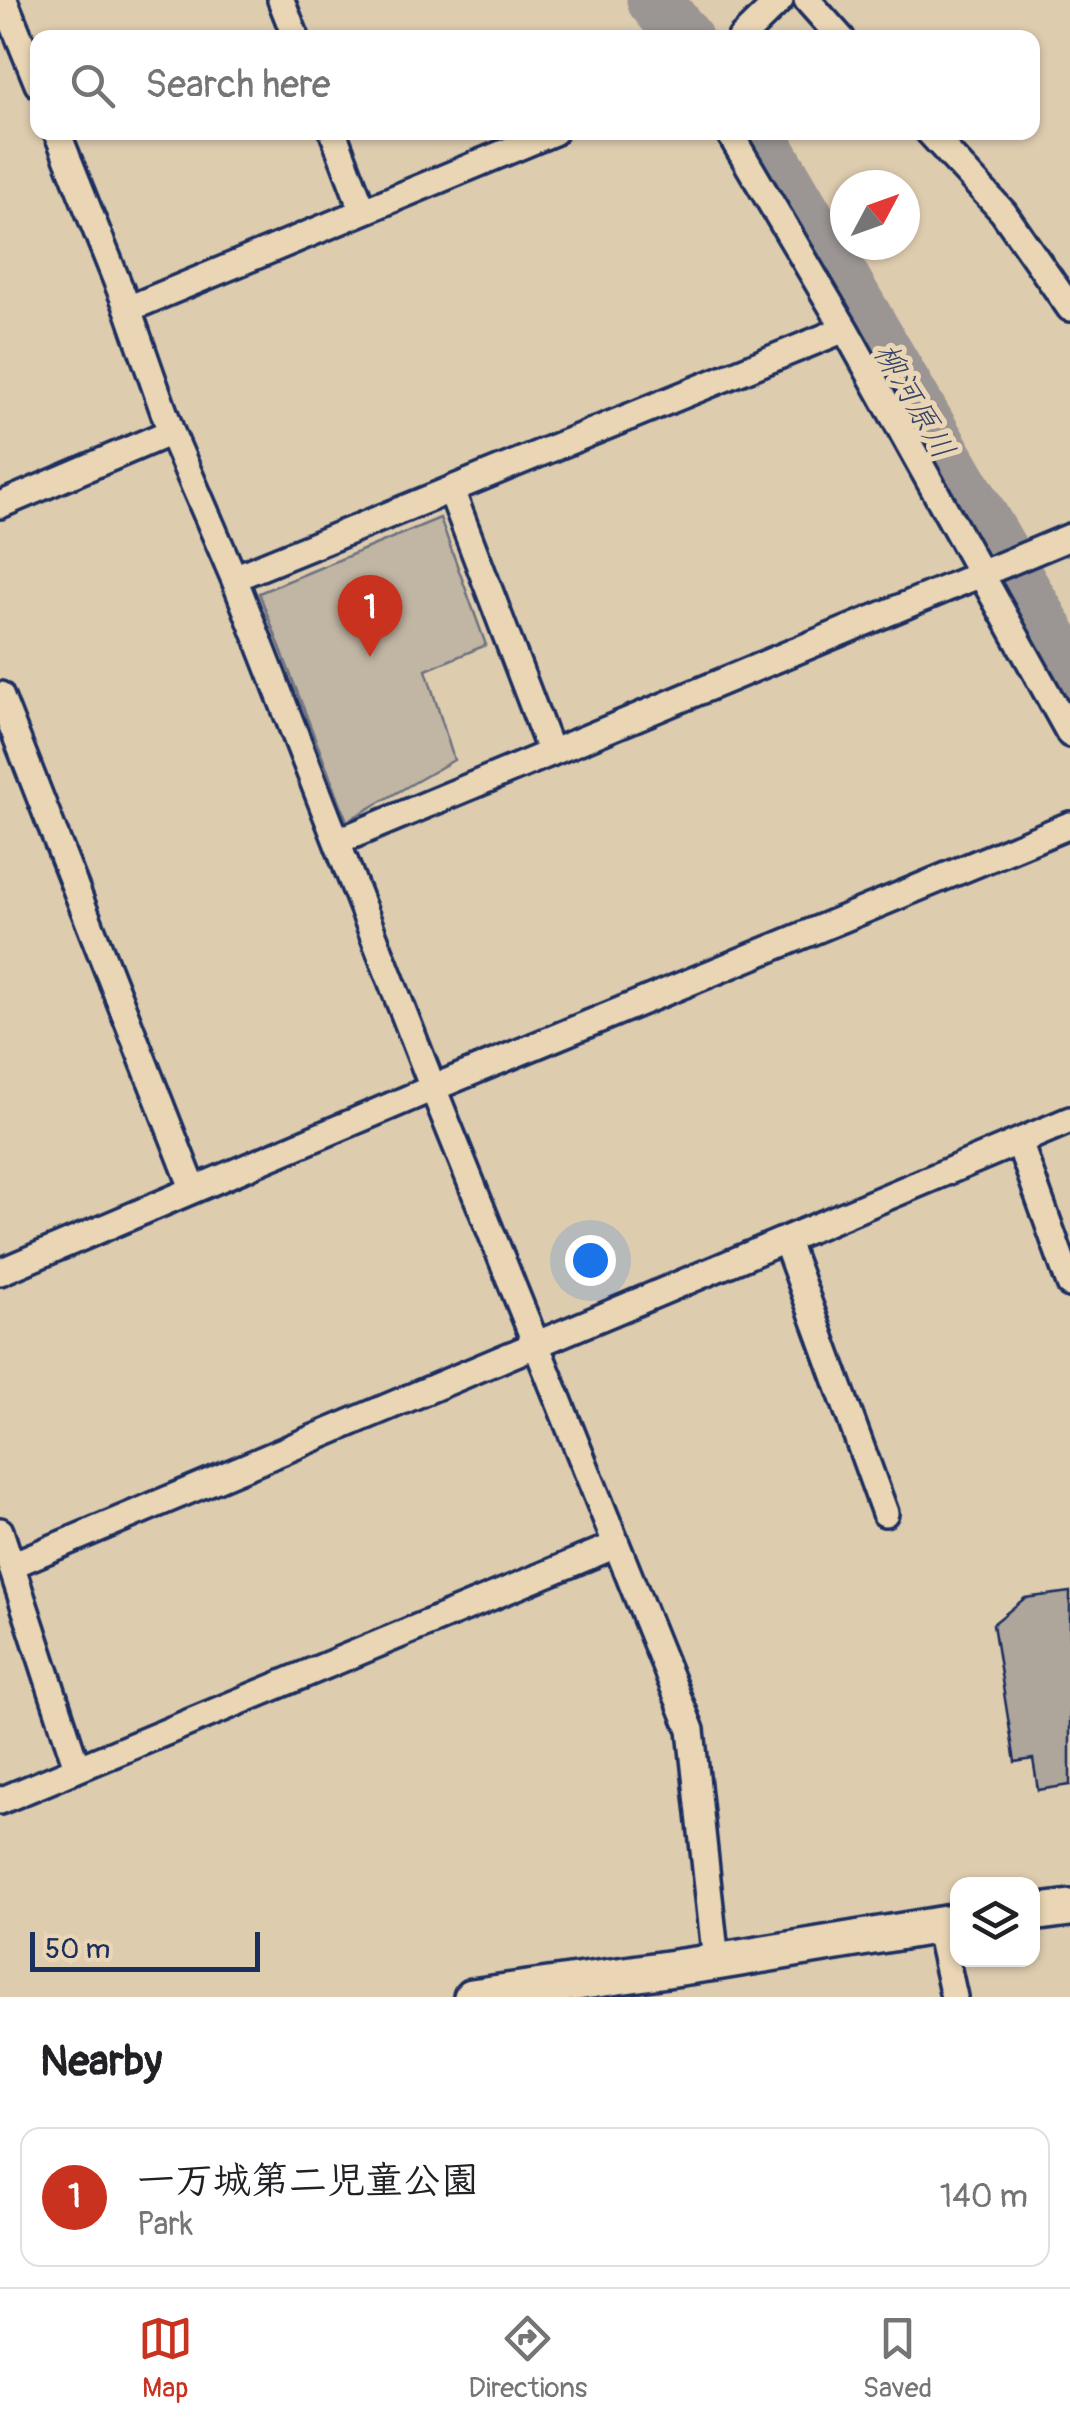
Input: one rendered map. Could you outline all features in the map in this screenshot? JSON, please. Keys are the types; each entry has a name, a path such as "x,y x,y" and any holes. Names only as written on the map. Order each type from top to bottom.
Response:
{"main road":[{"path":"1040,1912 1070,1908"},
{"path":"472,1997 948,1924"}],"street":[{"path":"4,0 30,64"},
{"path":"282,0 293,30"},
{"path":"748,30 780,0"},
{"path":"807,0 834,30"},
{"path":"60,140 128,309 171,432 234,578 433,1088 691,1730 716,1962"},
{"path":"336,140 364,212"},
{"path":"128,309 535,140"},
{"path":"734,140 845,329 1070,734"},
{"path":"936,140 1003,212 1070,308"},
{"path":"234,578 845,329"},
{"path":"0,505 171,432"},
{"path":"451,490 551,753"},
{"path":"339,841 1070,536"},
{"path":"0,696 193,1188"},
{"path":"0,1272 193,1188 1070,825"},
{"path":"12,1565 1070,1120"},
{"path":"1018,1142 1070,1284"},
{"path":"786,1241 884,1512"},
{"path":"0,1531 77,1768"},
{"path":"0,1801 616,1545"},
{"path":"948,1924 954,1997"}],"shaded area":[{"path":"440,518 486,645 426,670 454,760 347,821 259,593"}],"building":[{"path":"1070,1592 1070,1785 1038,1790 1033,1759 1015,1762 993,1624 1025,1598"}],"waterway":[{"name":"柳河原川","path":"654,0 678,30"},
{"name":"柳河原川","path":"762,140 1070,670"}],"place":[{"name":"一万城第二児童公園","path":"370,657"}]}
